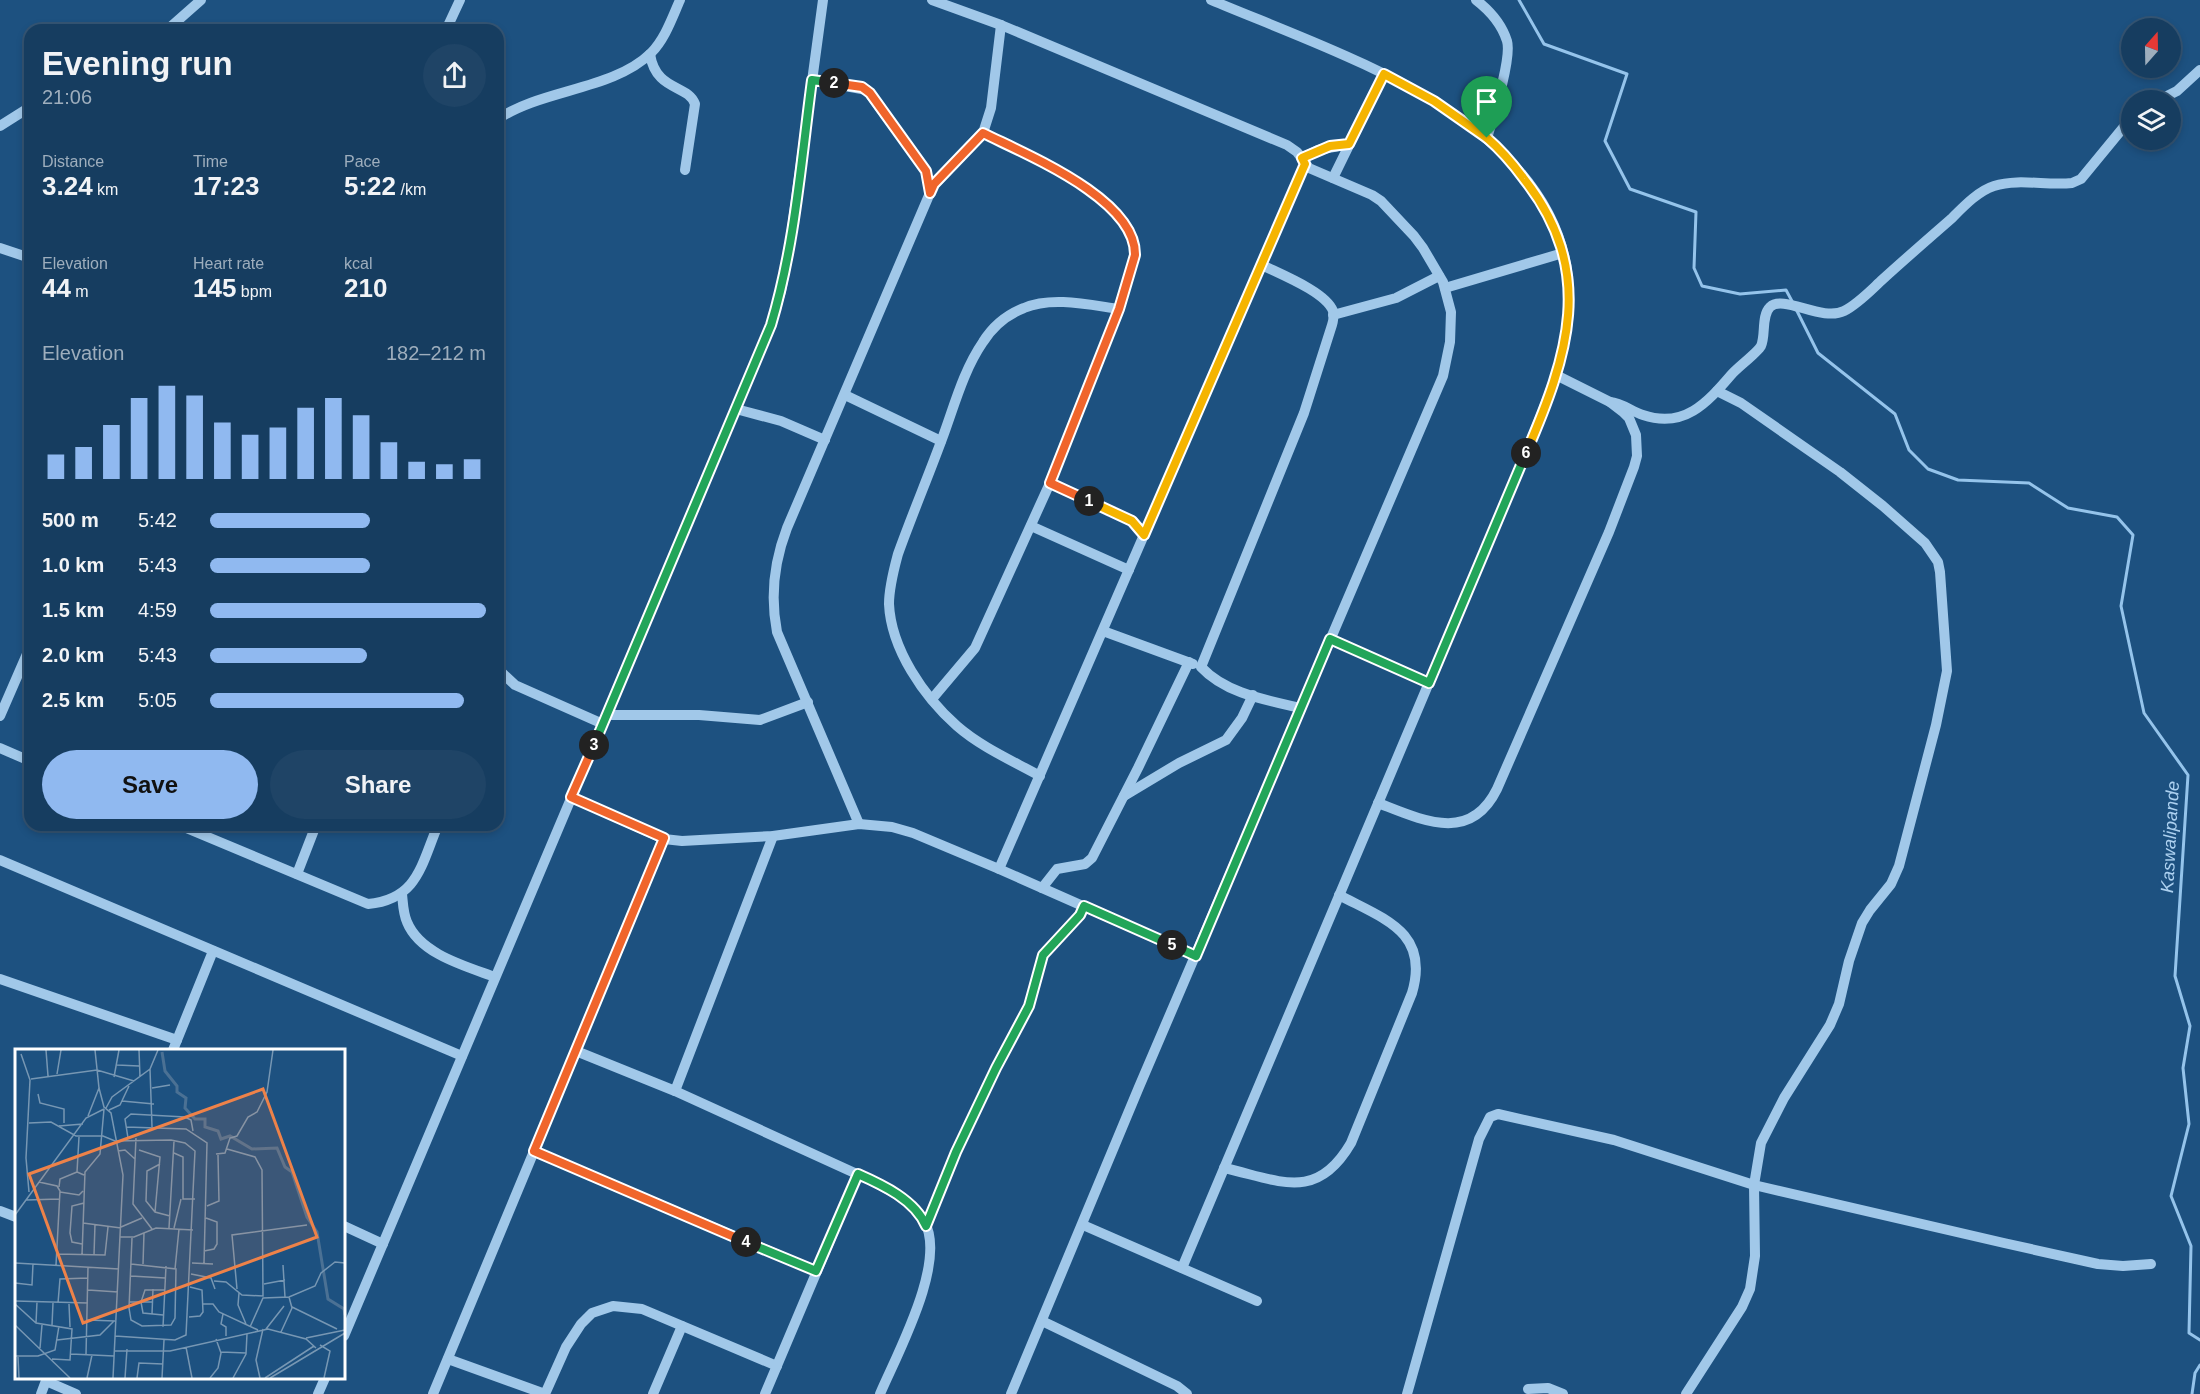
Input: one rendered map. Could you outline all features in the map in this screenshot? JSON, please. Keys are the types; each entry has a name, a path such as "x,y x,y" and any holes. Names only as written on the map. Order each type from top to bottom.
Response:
{"street":[{"path":"174,24 201,0"},
{"path":"449,24 460,0"},
{"path":"504,116 524,106 620,73 636,65 650,54 666,32 680,0"},
{"path":"345,1334 771,325 789,251 823,0"},
{"path":"932,0 1001,26 1287,145 1297,152 1309,168 1372,195 1414,236 1439,276 1451,312 1451,328 1443,376 1011,1394"},
{"path":"1182,1268 1528,448 1556,375 1567,330 1569,304 1569,279 1560,240 1545,207 1509,159 1487,138 1434,101 1384,74 1228,3 1211,0"},
{"path":"1476,0 1498,23 1508,43 1506,67 1487,138"},
{"path":"859,824 777,632 773,601 781,544 934,184 983,133 991,108 1001,26"},
{"path":"650,54 652,63 661,78 693,99 694,111 685,170"},
{"path":"2177,90 2200,70"},
{"path":"1334,178 1384,74"},
{"path":"812,80 862,87 867,90 926,171 930,193"},
{"path":"0,126 24,111"},
{"path":"1610,402 1620,404 1640,414 1662,419 1691,413 1717,391 1741,364 1758,351 1766,315 1775,303 1827,314 1844,311 1989,188 2003,184 2063,184 2081,179 2096,163 2121,128"},
{"path":"932,699 975,648 1031,526 1119,309 1135,255 1134,240 1127,226 1112,208 1065,175 983,133"},
{"path":"999,869 1262,265 1304,161 1330,146 1349,144"},
{"path":"0,248 24,256"},
{"path":"1444,288 1563,253"},
{"path":"1201,667 1304,413 1332,325 1333,311 1324,300 1262,265"},
{"path":"1333,315 1396,298 1439,276"},
{"path":"1041,776 958,726 932,699 906,661 891,623 889,601 898,554 982,342 999,322 1026,307 1040,303 1091,305 1119,309"},
{"path":"1378,802 1409,815 1446,824 1474,817 1485,809 1492,800 1610,532 1635,467 1637,444 1632,425 1623,412 1610,402 1556,375"},
{"path":"1686,1394 1742,1307 1750,1289 1755,1256 1754,1185 1758,1156 1768,1127 1807,1059 1830,1025 1839,1004 1849,961 1862,923 1891,884 1899,866 1942,700 1947,671 1940,572 1938,562 1925,543 1840,472 1741,403 1717,391"},
{"path":"845,395 941,441"},
{"path":"736,409 781,421 825,440"},
{"path":"1050,483 1132,521 1144,535"},
{"path":"1031,526 1129,570"},
{"path":"1103,631 1201,667 1224,686 1301,708"},
{"path":"1330,639 1429,683"},
{"path":"0,716 24,661"},
{"path":"1042,888 1057,869 1089,861 1124,796 1189,662"},
{"path":"504,675 515,685 605,719 699,716 753,721 808,702"},
{"path":"1124,796 1179,763 1226,740 1242,718 1253,695"},
{"path":"0,748 24,758"},
{"path":"571,797 664,838 682,841 773,836 859,824 881,825 913,833 1196,956"},
{"path":"203,831 368,904 383,902 402,894 410,887 435,831"},
{"path":"297,874 314,831"},
{"path":"675,1092 773,836"},
{"path":"433,1394 664,838"},
{"path":"0,860 462,1056"},
{"path":"402,894 407,923 423,943 495,978"},
{"path":"1224,1168 1290,1183 1309,1182 1338,1163 1351,1143 1412,993 1417,963 1408,941 1400,930 1339,895"},
{"path":"926,1226 956,1152 1029,1006 1043,955 1080,915 1084,906"},
{"path":"0,979 175,1045 213,951"},
{"path":"576,1051 675,1092 858,1174 893,1191 916,1212 926,1226 931,1245 930,1261 923,1291 880,1394"},
{"path":"1407,1394 1479,1139 1490,1117 1498,1114 1614,1140 1754,1185 2098,1264 2124,1266 2151,1264"},
{"path":"534,1151 816,1271"},
{"path":"765,1394 858,1174"},
{"path":"0,1211 15,1217"},
{"path":"1083,1225 1257,1300"},
{"path":"345,1226 383,1244"},
{"path":"448,1359 545,1394 570,1339 587,1317 613,1306 634,1307 777,1366"},
{"path":"1042,1321 1177,1386 1187,1394"},
{"path":"653,1394 682,1326"},
{"path":"41,1394 47,1379 76,1394"},
{"path":"318,1394 324,1379"},
{"path":"1528,1389 1548,1388 1563,1394"}],"waterway":[{"name":"Kaswalipande","path":"1519,0 1544,44 1627,74 1605,141 1630,189 1696,212 1694,268 1702,286 1740,294 1786,290 1793,303"},
{"name":"Kaswalipande","path":"1796,309 1818,353 1895,414 1909,450 1928,469 1958,480 2029,483 2068,508 2117,517 2133,535 2121,606 2144,713 2188,775 2175,976 2190,1026 2183,1068 2189,1124 2171,1196 2191,1246 2189,1333 2200,1340"},
{"name":"Kaswalipande","path":"2192,1394 2195,1373 2200,1365"}],"route":[{"path":"1384,74 1434,101 1487,138 1509,159 1545,207 1560,240 1569,279 1569,304 1567,330 1559,369 1429,683 1330,639 1196,956 1084,906 1080,915 1043,955 1033,997 956,1152 926,1226 924,1220 909,1204 893,1191 858,1174 816,1271 534,1151 664,838 571,797 771,325 789,251 812,80 862,87 867,90 926,171 930,193 934,184 983,133 1088,189 1112,208 1127,226 1136,245 1119,309 1050,483 1132,521 1144,535 1305,164 1302,158 1330,146 1349,144 1384,74"}]}
